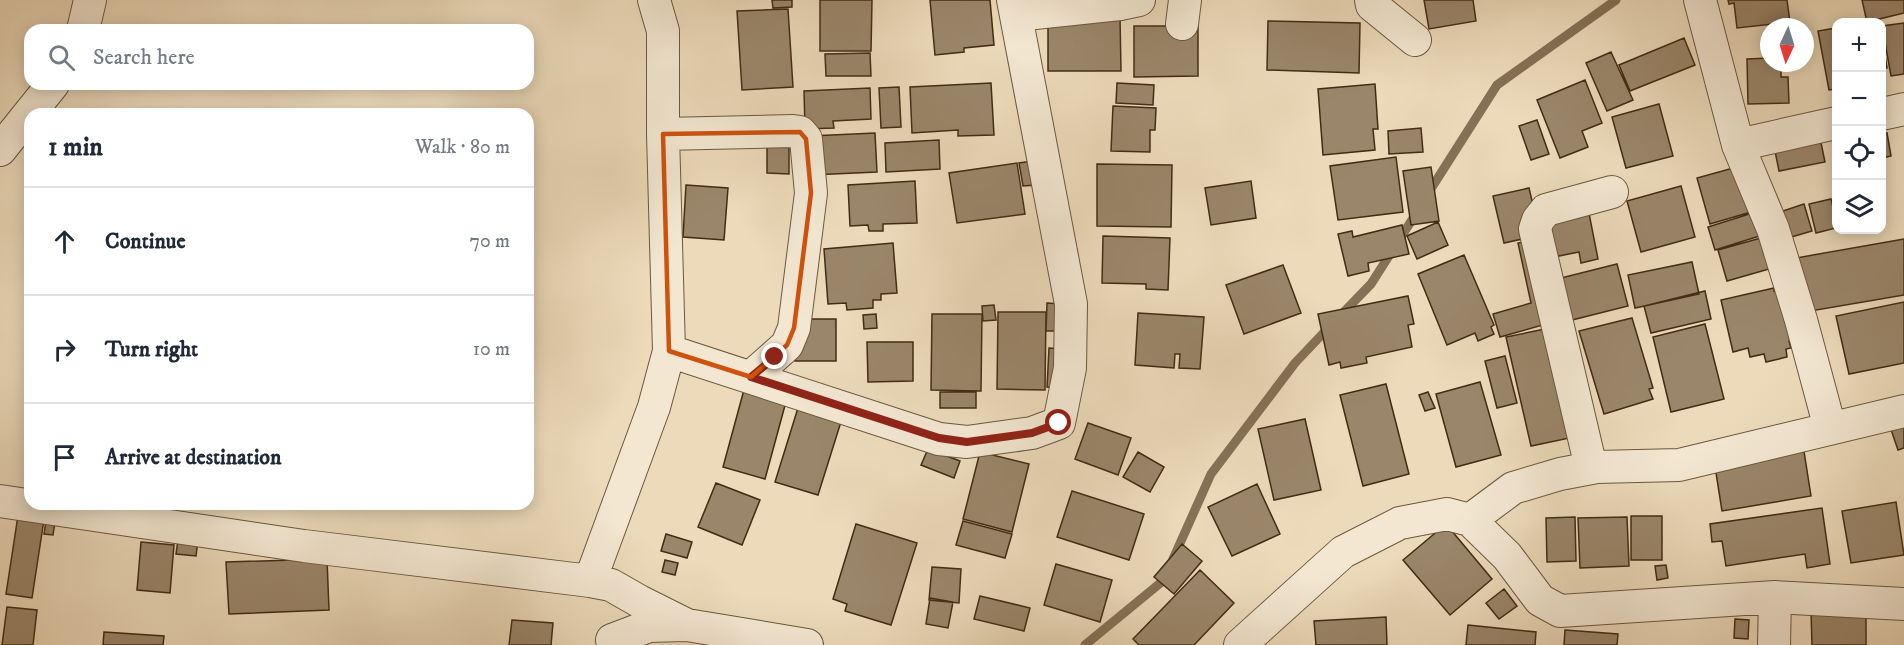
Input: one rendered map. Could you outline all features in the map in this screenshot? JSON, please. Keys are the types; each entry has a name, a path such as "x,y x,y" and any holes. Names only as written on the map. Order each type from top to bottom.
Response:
{"street":[{"path":"84,24 90,0"},
{"path":"654,0 663,31 663,134 669,351 601,583 611,643 648,626 687,624 807,645"},
{"path":"669,351 939,438 967,442 1032,433 1059,423 1070,368 1071,304 1014,7 1120,4 1138,0"},
{"path":"1371,0 1372,5 1415,40"},
{"path":"1701,0 1738,145 1773,229 1801,320 1830,428"},
{"path":"34,108 48,90"},
{"path":"1886,113 1904,109"},
{"path":"0,150 24,120"},
{"path":"1738,145 1832,124"},
{"path":"663,134 793,131 800,132 806,140 811,193 794,328 787,345 751,377"},
{"path":"1597,467 1589,459 1535,229 1538,220 1546,210 1612,192"},
{"path":"1470,520 1513,488 1560,474 1597,467 1679,465 1904,411"},
{"path":"0,501 24,505"},
{"path":"61,510 304,546 601,583 687,624"},
{"path":"1240,645 1343,552 1400,523 1447,514 1470,520 1507,556 1540,600 1560,611 1774,597 1904,604"},
{"path":"1774,597 1774,645"}],"highlighted area":[{"path":"800,132 806,139 811,193 794,328 787,345 751,377 669,351 663,134"}],"building":[{"path":"772,0 792,0 792,7 773,8"},
{"path":"820,0 872,0 871,51 820,51"},
{"path":"930,0 990,0 994,45 964,48 964,52 935,55"},
{"path":"1424,0 1473,0 1476,21 1429,29"},
{"path":"1728,0 1787,0 1789,18 1760,18 1760,25 1737,28 1734,3 1729,4"},
{"path":"1862,0 1904,0 1904,13 1883,18 1866,18"},
{"path":"788,9 793,87 742,90 737,11"},
{"path":"1120,17 1121,71 1048,71 1048,18"},
{"path":"1268,21 1360,23 1359,73 1267,70"},
{"path":"1904,23 1904,74 1891,76 1886,48 1886,25"},
{"path":"1134,26 1198,26 1198,76 1134,77"},
{"path":"1832,29 1832,90 1829,90 1818,31"},
{"path":"1684,38 1695,65 1630,91 1619,65"},
{"path":"1611,52 1633,100 1607,111 1586,63"},
{"path":"870,53 871,76 826,76 825,54"},
{"path":"1760,58 1760,72 1781,72 1781,77 1788,77 1789,103 1748,104 1747,59"},
{"path":"1585,80 1602,123 1582,131 1588,147 1560,158 1537,100"},
{"path":"991,83 994,135 958,136 958,130 912,133 910,87"},
{"path":"1117,83 1154,85 1153,105 1116,103"},
{"path":"1375,84 1378,129 1373,129 1375,150 1323,155 1318,89"},
{"path":"899,87 901,127 881,128 879,88"},
{"path":"870,88 871,119 833,121 834,128 805,129 804,91"},
{"path":"1659,104 1673,156 1626,168 1612,117"},
{"path":"1113,106 1156,108 1155,130 1150,130 1150,152 1111,151"},
{"path":"1537,120 1549,154 1531,160 1519,126"},
{"path":"1421,128 1423,152 1389,154 1388,131"},
{"path":"767,130 789,131 789,174 767,173"},
{"path":"875,133 877,172 811,175 810,136"},
{"path":"1886,133 1891,156 1886,157"},
{"path":"1820,138 1825,162 1779,171 1774,146"},
{"path":"939,140 940,169 886,172 885,143"},
{"path":"1396,157 1403,212 1338,220 1330,166"},
{"path":"1033,161 1037,185 1023,186 1019,163"},
{"path":"1017,163 1025,214 957,223 949,173"},
{"path":"1097,164 1172,165 1171,227 1097,226"},
{"path":"1748,164 1761,209 1710,224 1697,178"},
{"path":"1431,167 1439,221 1411,225 1403,171"},
{"path":"915,181 917,223 883,224 883,231 869,231 868,225 850,226 848,185"},
{"path":"1251,181 1256,218 1211,225 1205,188"},
{"path":"686,185 728,188 724,240 683,237"},
{"path":"1681,186 1695,237 1641,252 1627,201"},
{"path":"1529,188 1540,235 1504,243 1493,196"},
{"path":"1585,193 1598,259 1581,263 1579,252 1549,258 1538,202"},
{"path":"1831,199 1832,229 1816,233 1809,204"},
{"path":"1804,204 1812,231 1788,238 1780,212"},
{"path":"1762,210 1769,233 1715,250 1708,227"},
{"path":"1438,222 1448,245 1417,259 1407,236"},
{"path":"1402,225 1409,254 1368,263 1369,271 1348,276 1338,234 1352,231 1353,237"},
{"path":"1103,236 1170,238 1168,290 1146,289 1146,284 1102,283"},
{"path":"1768,236 1776,267 1727,281 1718,250"},
{"path":"1539,239 1557,321 1500,337 1493,314 1531,303 1518,243"},
{"path":"1904,239 1904,295 1805,312 1796,258"},
{"path":"893,243 897,293 881,294 881,300 873,300 873,308 847,310 846,303 828,304 824,249"},
{"path":"1464,255 1494,325 1491,327 1494,334 1478,341 1475,333 1447,345 1418,274"},
{"path":"1692,262 1699,294 1635,308 1628,275"},
{"path":"1617,264 1628,306 1560,323 1549,281"},
{"path":"1283,265 1301,313 1244,334 1226,285"},
{"path":"1774,288 1774,291 1790,288 1801,338 1789,341 1791,348 1786,349 1787,357 1766,362 1764,354 1750,357 1748,348 1733,352 1721,300"},
{"path":"1705,291 1711,319 1651,333 1644,306"},
{"path":"1408,296 1414,324 1408,325 1412,347 1366,357 1367,363 1341,368 1340,362 1329,365 1318,314"},
{"path":"1904,302 1904,363 1849,374 1836,316"},
{"path":"1047,303 1061,304 1060,331 1046,331"},
{"path":"994,305 996,320 983,321 982,306"},
{"path":"998,312 1046,312 1045,390 997,389"},
{"path":"1138,313 1204,317 1200,369 1179,368 1180,354 1175,354 1174,368 1135,365"},
{"path":"876,314 877,328 864,329 863,315"},
{"path":"932,314 982,314 981,391 931,390"},
{"path":"1632,318 1653,388 1649,389 1653,399 1604,414 1579,331"},
{"path":"795,319 836,319 836,361 795,361"},
{"path":"1705,324 1724,399 1671,412 1653,337"},
{"path":"1555,327 1579,436 1531,446 1506,337"},
{"path":"867,342 913,342 913,381 868,382"},
{"path":"1049,348 1059,349 1056,388 1047,387"},
{"path":"1505,356 1517,403 1497,408 1485,361"},
{"path":"748,375 790,387 765,479 723,467"},
{"path":"1480,382 1501,455 1456,467 1436,394"},
{"path":"1386,384 1409,474 1363,486 1340,395"},
{"path":"940,392 976,392 976,408 940,408"},
{"path":"1428,392 1435,408 1425,411 1419,395"},
{"path":"802,395 845,409 818,495 775,482"},
{"path":"1904,402 1904,448 1898,450 1884,409"},
{"path":"1305,419 1321,490 1274,500 1258,429"},
{"path":"1088,423 1131,438 1118,475 1075,459"},
{"path":"1803,445 1811,496 1722,511 1714,460"},
{"path":"928,449 960,461 954,478 921,465"},
{"path":"980,452 1029,464 1012,532 963,519"},
{"path":"1138,452 1164,467 1150,492 1123,477"},
{"path":"716,483 760,500 742,545 698,527"},
{"path":"1257,484 1280,534 1232,556 1208,507"},
{"path":"1072,491 1144,514 1129,560 1057,537"},
{"path":"1896,502 1904,555 1851,563 1842,511"},
{"path":"1822,508 1830,564 1807,568 1805,554 1726,566 1722,541 1712,542 1710,524"},
{"path":"19,509 45,513 32,598 6,594"},
{"path":"47,515 56,516 53,535 44,534"},
{"path":"1631,516 1662,516 1662,560 1631,560"},
{"path":"1575,517 1576,561 1547,562 1546,518"},
{"path":"1627,517 1629,566 1580,568 1578,518"},
{"path":"963,521 1012,534 1005,558 956,545"},
{"path":"200,524 196,556 176,554 178,540"},
{"path":"856,524 917,543 891,625 845,611 847,604 833,599"},
{"path":"1446,524 1492,579 1450,615 1403,560"},
{"path":"666,534 692,542 687,558 661,551"},
{"path":"141,542 174,545 170,593 137,590"},
{"path":"1182,544 1202,561 1174,594 1154,577"},
{"path":"327,559 329,610 229,614 226,562"},
{"path":"665,560 678,563 675,575 662,572"},
{"path":"1056,564 1112,580 1100,622 1044,605"},
{"path":"1666,565 1668,578 1657,580 1655,566"},
{"path":"932,567 961,569 959,603 929,600"},
{"path":"1200,570 1234,603 1194,645 1139,645 1133,639"},
{"path":"1504,589 1517,606 1499,619 1486,603"},
{"path":"980,596 1030,608 1024,631 974,619"},
{"path":"930,598 953,602 948,628 926,624"},
{"path":"7,607 37,610 33,645 2,645"},
{"path":"1866,610 1866,645 1812,645 1811,612"},
{"path":"1386,617 1387,645 1316,645 1314,621"},
{"path":"1735,619 1749,620 1748,639 1734,638"},
{"path":"512,620 553,623 551,645 509,645"},
{"path":"1468,625 1536,632 1535,645 1466,645"},
{"path":"1565,630 1618,634 1617,645 1564,645"},
{"path":"104,632 164,636 163,645 103,645"}],"waterway":[{"path":"1427,195 1497,85 1616,0"},
{"path":"1340,316 1371,284 1417,212"},
{"path":"1173,559 1211,474 1295,363 1330,326"},
{"path":"1085,645 1164,580 1167,574"}],"route":[{"path":"775,357 751,377 939,438 967,442 1032,433 1059,423"}]}
